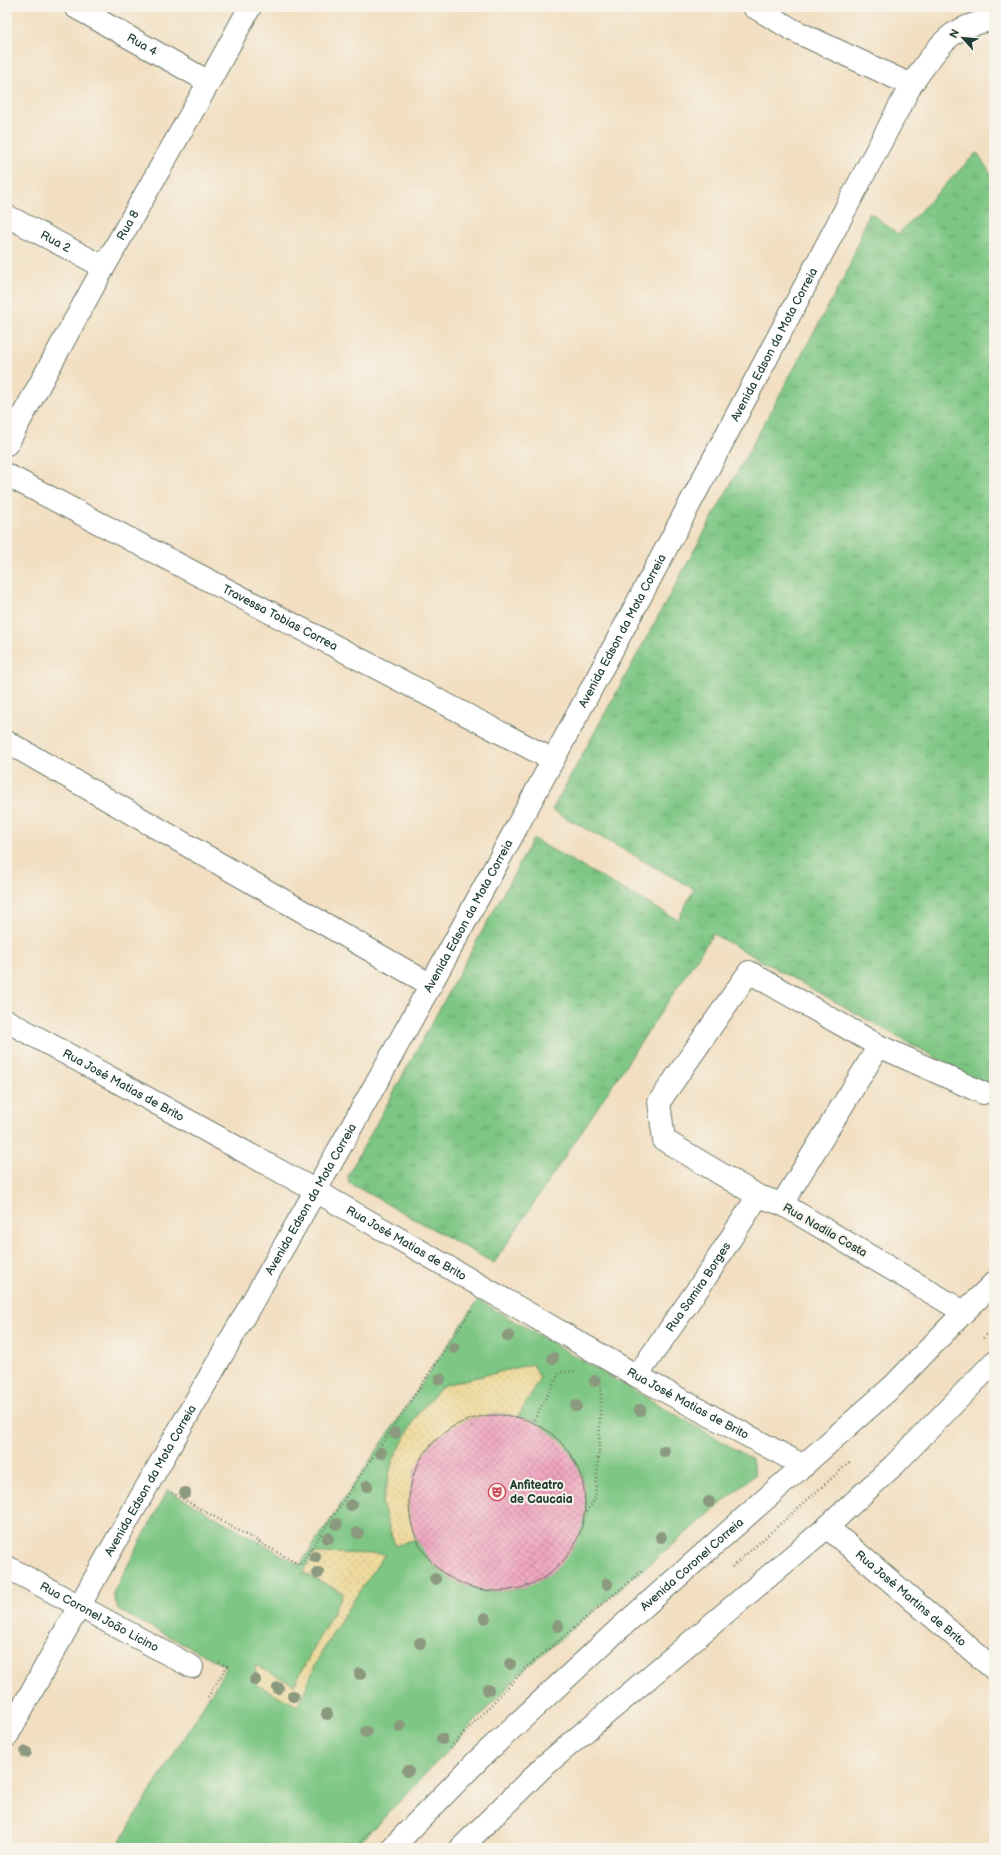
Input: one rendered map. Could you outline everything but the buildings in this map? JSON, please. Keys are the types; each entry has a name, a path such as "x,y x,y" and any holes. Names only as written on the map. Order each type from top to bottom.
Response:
{"street":[{"name":"Rua 4","path":"75,7 209,82"},
{"name":"Rua 8","path":"7,444 104,267 250,7"},
{"path":"754,7 795,31 912,85"},
{"name":"Avenida Edson da Mota Correia","path":"7,1736 78,1606 316,1191 431,985 553,760 912,85 931,56 952,34 975,23 994,18"},
{"name":"Rua 2","path":"7,216 104,267"},
{"name":"Travessa Tobias Correa","path":"7,474 553,760"},
{"path":"7,742 431,985"},
{"name":"Rua Nadila Costa","path":"880,1046 749,972 659,1102 664,1140 758,1196 782,1204 964,1312"},
{"name":"Rua José Matias de Brito","path":"7,1021 316,1191 637,1376 804,1466"},
{"path":"782,1204 880,1046 983,1093"},
{"name":"Rua Samira Borges","path":"637,1376 704,1280 758,1196"},
{"name":"Avenida Coronel Correia","path":"392,1848 479,1759 608,1639 893,1386 994,1283"},
{"path":"461,1848 543,1767 827,1527 894,1465 994,1362"},
{"name":"Rua José Martins de Brito","path":"827,1527 994,1669"},
{"name":"Rua Coronel João Licino","path":"7,1567 192,1667"}],"path":[{"path":"168,1490 300,1565 474,1307"},
{"path":"534,1420 560,1372 578,1371"},
{"path":"586,1512 595,1499 599,1449 601,1383"},
{"path":"445,1753 526,1668 645,1568"},
{"path":"208,1697 227,1666 213,1659"},
{"path":"355,1848 370,1832"}],"green space":[{"path":"977,152 994,179 994,1090 713,934 494,1263 349,1183 348,1175 533,839 678,920 694,889 552,810 848,270 869,212 898,234"},
{"path":"478,1300 752,1459 755,1475 526,1668 355,1848 116,1848 227,1667 118,1610 113,1593 168,1490 300,1565","holes":["533,1364 540,1378 518,1417 534,1420 565,1444 582,1475 586,1512 574,1547 550,1574 521,1588 490,1592 459,1584 433,1565 416,1539 395,1546 382,1504 392,1462 418,1413 444,1385","314,1553 385,1554 348,1608 318,1659 298,1706 257,1685 255,1665 294,1685 343,1593 303,1573"]}],"sand":[{"path":"533,1364 540,1378 518,1417 500,1413 464,1420 433,1441 414,1472 408,1508 416,1539 395,1546 382,1504 392,1462 418,1413 444,1385"},
{"path":"315,1553 386,1553 348,1608 318,1659 298,1707 257,1685 255,1665 294,1685 343,1593 303,1572"}],"place":[{"name":"Anfiteatro de Caucaia","path":"497,1492"}]}
